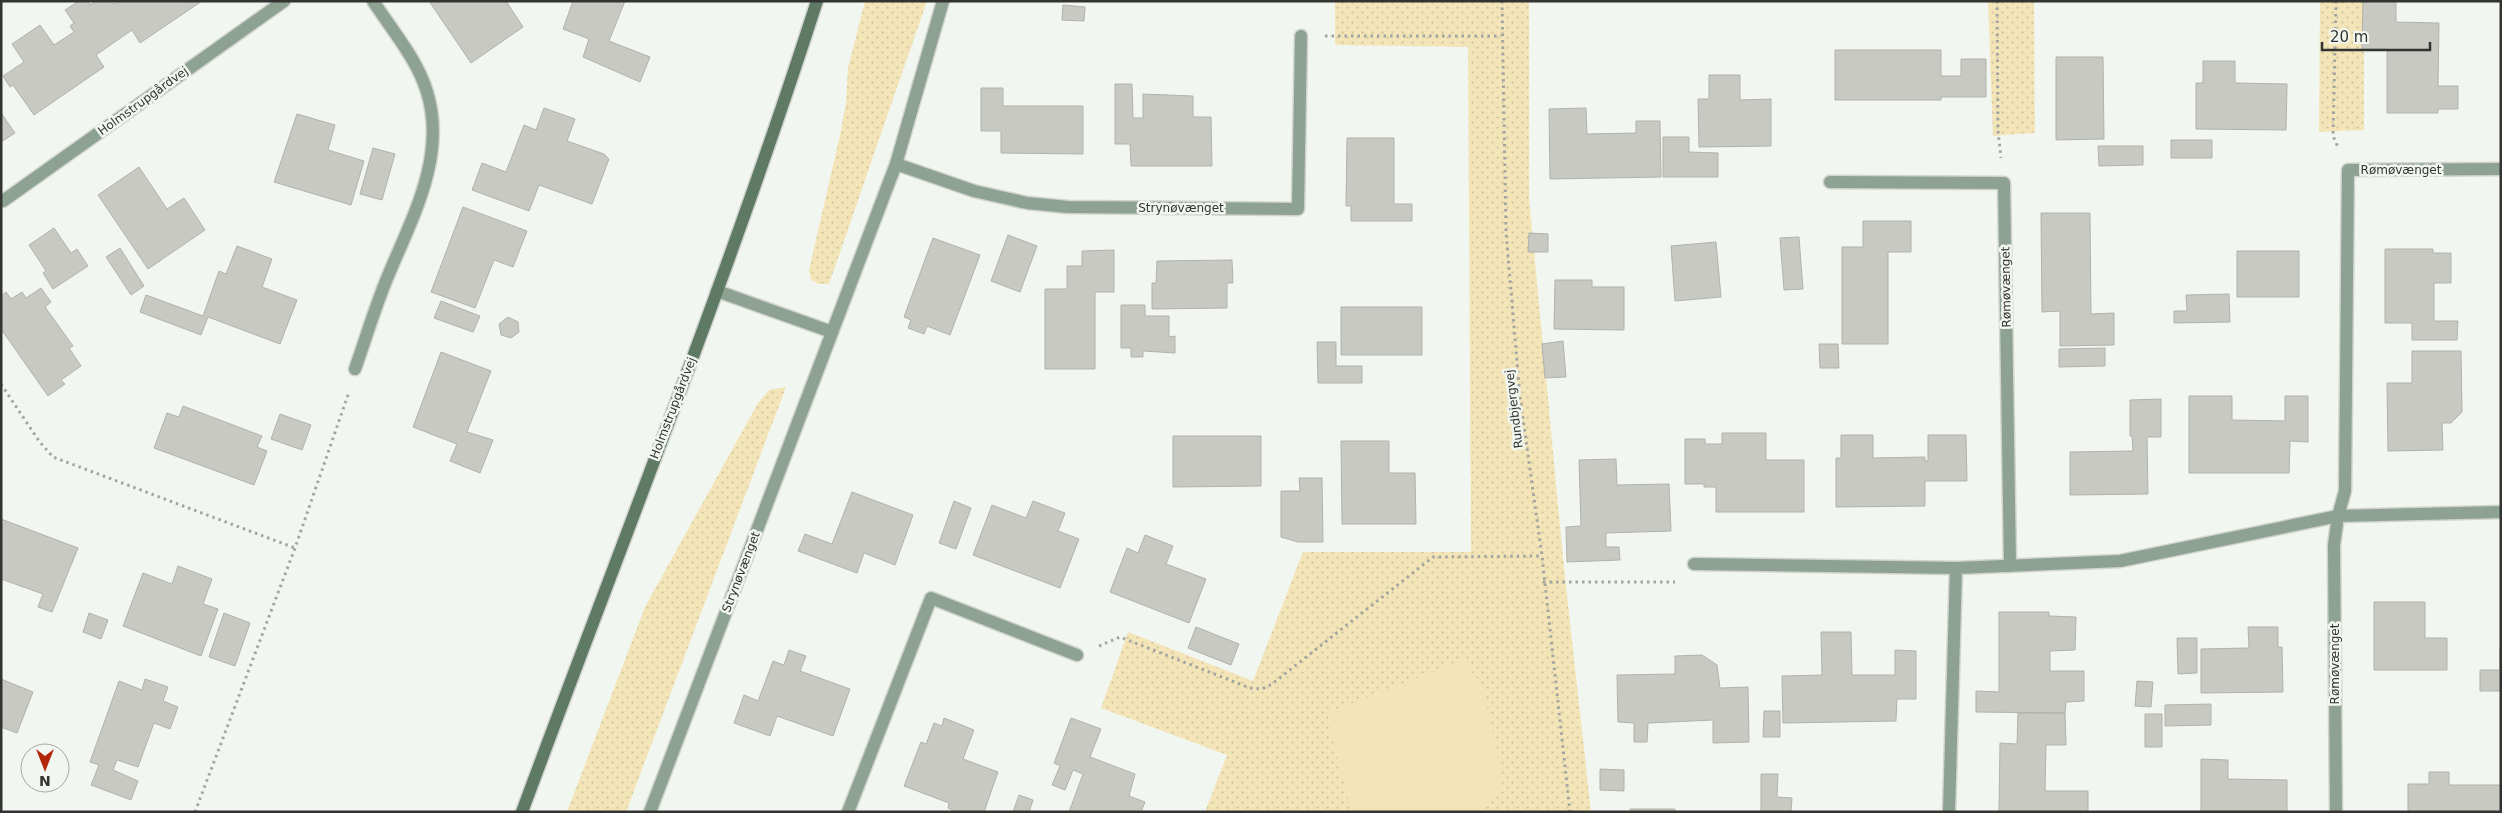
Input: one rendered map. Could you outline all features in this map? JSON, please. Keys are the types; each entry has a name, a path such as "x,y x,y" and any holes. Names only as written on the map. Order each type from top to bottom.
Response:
{"street":[{"name":"Holmstrupgårdvej","path":"3,201 284,1"},
{"path":"355,369 387,277 406,236 424,185 431,163 434,138 433,113 424,83 413,61 373,1"},
{"name":"Holmstrupgårdvej","path":"522,812 717,291 770,143 816,1"},
{"name":"Strynøvænget","path":"650,812 896,164 943,1"},
{"name":"Strynøvænget","path":"896,164 974,191 1027,203 1068,207 1298,209 1301,36"},
{"name":"Rømøvænget","path":"2336,812 2334,545 2338,516 2345,491 2348,170 2501,169"},
{"path":"1830,182 2004,183"},
{"name":"Rømøvænget","path":"2004,183 2010,566"},
{"path":"717,291 832,332"},
{"path":"1694,564 1956,568 2120,561 2338,516 2501,512"},
{"path":"1950,812 1956,568"},
{"path":"848,812 931,598 1077,654"}],"path":[{"name":"Rundbjergvej","path":"1502,1 1506,232 1520,398 1542,556 1570,812"},
{"path":"1997,1 1998,132 2004,183"},
{"path":"2336,1 2333,136 2348,170"},
{"path":"1301,36 1502,36"},
{"path":"195,812 295,548 347,398 355,369"},
{"path":"1,384 39,441 53,457 295,548"},
{"path":"1077,654 1120,637 1250,688 1262,689 1272,684 1433,557 1542,556"},
{"path":"1544,582 1693,582 1694,564"}],"shaded area":[{"path":"865,1 927,1 829,284 819,284 811,280 809,270 840,135 846,103 848,68"},
{"path":"1335,1 1529,1 1529,198 1564,568 1591,812 1205,812 1227,755 1101,708 1128,632 1253,681 1303,552 1471,552 1468,47 1335,45"},
{"path":"1988,1 2034,1 2035,133 1993,136"},
{"path":"2320,1 2364,1 2364,130 2319,132"},
{"path":"786,387 626,812 567,812 645,607 758,403 769,390"},
{"path":"1463,660 1483,687 1503,781 1482,812 1351,812 1327,713"}],"building":[{"path":"79,1 88,1 90,5 95,1 111,1 114,4 118,1 202,1 140,43 132,30 96,55 104,67 34,115 13,85 10,87 3,76 24,62 12,44 40,25 54,45 74,32 70,26 74,23 65,10"},
{"path":"429,1 506,1 523,27 471,63"},
{"path":"573,1 625,1 609,41 650,57 640,82 583,57 589,39 563,29"},
{"path":"2363,1 2396,1 2396,22 2439,23 2438,86 2458,86 2458,109 2438,109 2438,113 2387,113 2387,49 2362,49"},
{"path":"1063,5 1085,7 1084,21 1062,20"},
{"path":"1835,50 1941,50 1941,76 1961,76 1961,59 1986,59 1986,97 1941,97 1941,100 1835,100"},
{"path":"2056,57 2103,57 2104,139 2056,140"},
{"path":"2203,61 2235,61 2235,83 2287,84 2286,130 2196,129 2196,83 2203,83"},
{"path":"1709,75 1740,75 1740,100 1771,99 1771,146 1699,147 1698,99 1709,99"},
{"path":"1115,84 1132,84 1133,118 1143,118 1143,94 1193,96 1193,117 1211,117 1212,166 1131,166 1130,144 1115,144"},
{"path":"981,88 1003,88 1003,106 1083,106 1083,154 1001,153 1001,131 981,131"},
{"path":"544,108 575,119 567,141 604,154 609,159 592,204 539,185 529,211 472,190 482,163 506,172 524,125 536,130"},
{"path":"1586,108 1587,134 1636,133 1636,121 1660,121 1661,177 1550,179 1549,109"},
{"path":"1,113 15,133 1,142"},
{"path":"297,114 335,125 328,150 364,161 351,205 274,182"},
{"path":"1663,137 1689,137 1689,152 1718,153 1718,177 1663,177"},
{"path":"1347,138 1394,138 1394,204 1412,204 1412,221 1351,221 1351,206 1346,206"},
{"path":"2171,140 2212,140 2212,158 2171,158"},
{"path":"2098,146 2143,146 2143,165 2099,166"},
{"path":"373,148 395,154 382,200 360,194"},
{"path":"139,167 167,209 184,198 205,230 148,269 98,195"},
{"path":"463,207 527,231 513,267 494,260 475,308 431,292"},
{"path":"2041,213 2090,213 2091,314 2114,313 2114,345 2060,346 2060,311 2042,312"},
{"path":"1863,221 1911,221 1911,252 1888,252 1888,344 1842,344 1842,247 1863,247"},
{"path":"54,228 71,253 77,249 88,266 53,289 43,273 46,271 29,245"},
{"path":"1529,233 1548,234 1548,252 1528,252"},
{"path":"1008,235 1037,246 1020,292 991,281"},
{"path":"1799,237 1803,289 1784,290 1780,238"},
{"path":"933,238 980,255 950,335 927,326 924,334 908,328 911,320 904,317"},
{"path":"1716,242 1721,297 1675,301 1671,246"},
{"path":"237,246 272,259 262,287 297,300 280,344 208,317 201,335 140,312 146,295 203,316 219,271 226,274"},
{"path":"120,248 144,286 131,295 106,257"},
{"path":"2385,249 2433,249 2433,253 2451,253 2451,283 2434,283 2434,321 2458,321 2457,340 2412,340 2412,323 2385,323"},
{"path":"1114,250 1114,292 1095,292 1095,369 1045,369 1045,289 1067,289 1067,266 1082,266 1082,251"},
{"path":"2237,251 2299,251 2299,297 2237,297"},
{"path":"1232,260 1233,283 1227,283 1227,308 1152,309 1152,283 1156,283 1157,261"},
{"path":"1555,280 1592,280 1592,287 1624,287 1624,330 1554,329"},
{"path":"41,288 51,302 45,307 73,346 69,348 81,366 61,380 65,384 48,396 1,329 1,296 6,292 11,299 22,292 26,298"},
{"path":"2229,294 2230,322 2174,323 2174,311 2187,311 2186,295"},
{"path":"441,301 480,316 473,332 434,318"},
{"path":"1121,305 1145,305 1145,316 1169,316 1169,337 1175,336 1175,353 1143,351 1143,357 1131,357 1131,348 1121,348"},
{"path":"1341,307 1422,307 1422,355 1341,355"},
{"path":"508,317 518,322 519,332 511,338 501,335 499,324"},
{"path":"1563,341 1566,377 1545,378 1542,344"},
{"path":"1317,342 1336,342 1336,366 1362,366 1362,383 1318,383"},
{"path":"1819,344 1838,344 1839,368 1820,368"},
{"path":"2105,348 2105,366 2059,367 2059,349"},
{"path":"2412,351 2461,351 2462,412 2451,423 2442,423 2443,450 2388,451 2387,383 2412,383"},
{"path":"441,352 491,371 467,432 493,440 480,473 450,461 457,444 413,427"},
{"path":"2189,396 2232,396 2232,420 2285,421 2285,396 2308,396 2308,442 2290,441 2289,473 2189,473"},
{"path":"2161,399 2161,437 2147,437 2148,494 2070,495 2070,452 2133,451 2132,436 2130,436 2130,400"},
{"path":"183,406 262,436 257,447 267,451 254,485 154,448 167,413 179,417"},
{"path":"280,414 311,425 302,450 271,439"},
{"path":"1722,433 1766,433 1766,460 1804,460 1804,512 1716,512 1716,487 1704,487 1704,484 1685,484 1685,439 1705,439 1705,444 1722,444"},
{"path":"1841,435 1873,435 1873,458 1925,457 1925,461 1928,461 1928,435 1966,435 1967,481 1925,481 1925,506 1836,507 1836,458 1841,458"},
{"path":"1173,436 1261,436 1261,486 1173,487"},
{"path":"1341,441 1389,441 1389,473 1415,473 1416,524 1342,524"},
{"path":"1616,459 1617,485 1669,484 1671,531 1606,533 1606,547 1619,547 1620,560 1567,562 1566,527 1581,526 1579,460"},
{"path":"1299,478 1322,478 1323,542 1298,542 1281,537 1281,491 1300,491"},
{"path":"852,492 913,515 895,565 864,553 857,573 798,551 805,534 832,544"},
{"path":"954,501 971,508 956,549 939,543"},
{"path":"1033,501 1065,513 1058,531 1079,539 1060,588 973,555 992,505 1026,518"},
{"path":"1,519 78,548 52,612 38,607 43,594 1,579"},
{"path":"1145,535 1173,546 1166,564 1206,579 1189,623 1110,592 1127,548 1138,553"},
{"path":"178,566 212,579 203,604 218,609 201,656 123,626 143,573 172,584"},
{"path":"2374,602 2425,602 2425,638 2447,638 2447,670 2374,670"},
{"path":"1999,612 2049,612 2049,616 2076,617 2075,650 2050,651 2050,671 2084,671 2084,701 2066,702 2065,713 1976,712 1976,691 1999,692"},
{"path":"89,613 108,620 101,639 83,632"},
{"path":"224,613 250,623 235,666 209,657"},
{"path":"1196,627 1239,644 1231,665 1188,648"},
{"path":"2248,627 2278,627 2278,647 2282,647 2283,692 2201,693 2201,649 2249,648"},
{"path":"1821,632 1851,632 1852,675 1895,675 1895,650 1916,651 1916,699 1897,699 1896,721 1783,723 1782,676 1822,675"},
{"path":"2177,638 2197,638 2197,673 2178,674"},
{"path":"2500,649 2501,691 2480,691 2480,670 2500,670"},
{"path":"789,650 806,656 800,671 850,689 833,736 777,716 770,736 734,723 744,695 758,701 773,661 784,665"},
{"path":"1702,655 1717,665 1720,688 1748,687 1749,742 1713,743 1713,720 1648,723 1647,742 1634,742 1634,723 1618,722 1617,675 1675,674 1675,656"},
{"path":"1,679 33,692 17,733 1,727"},
{"path":"145,679 168,687 163,701 178,707 170,729 154,723 138,767 117,760 113,770 138,781 131,800 91,785 99,765 90,762 119,681 142,690"},
{"path":"2137,681 2153,682 2151,707 2135,706"},
{"path":"2211,704 2211,725 2165,726 2165,705"},
{"path":"1764,711 1780,711 1780,737 1763,737"},
{"path":"2018,713 2065,713 2066,745 2046,745 2045,791 2088,791 2088,812 1999,812 2000,743 2017,744"},
{"path":"2145,714 2162,714 2162,747 2145,747"},
{"path":"944,718 974,730 963,759 998,772 984,812 957,812 948,808 949,803 904,786 921,742 926,744 934,723 942,726"},
{"path":"1071,718 1101,729 1090,757 1135,774 1129,796 1145,802 1141,812 1069,812 1083,774 1073,770 1065,790 1052,785 1060,766 1054,763"},
{"path":"2201,759 2228,760 2228,779 2287,780 2287,812 2201,812"},
{"path":"1600,769 1624,770 1624,791 1600,790"},
{"path":"2429,772 2449,772 2449,785 2501,785 2501,812 2408,812 2408,784 2429,784"},
{"path":"1761,774 1778,774 1777,797 1792,798 1791,812 1761,812"},
{"path":"1019,795 1033,800 1029,812 1013,812"},
{"path":"1630,809 1675,809 1675,812 1630,812"}]}
